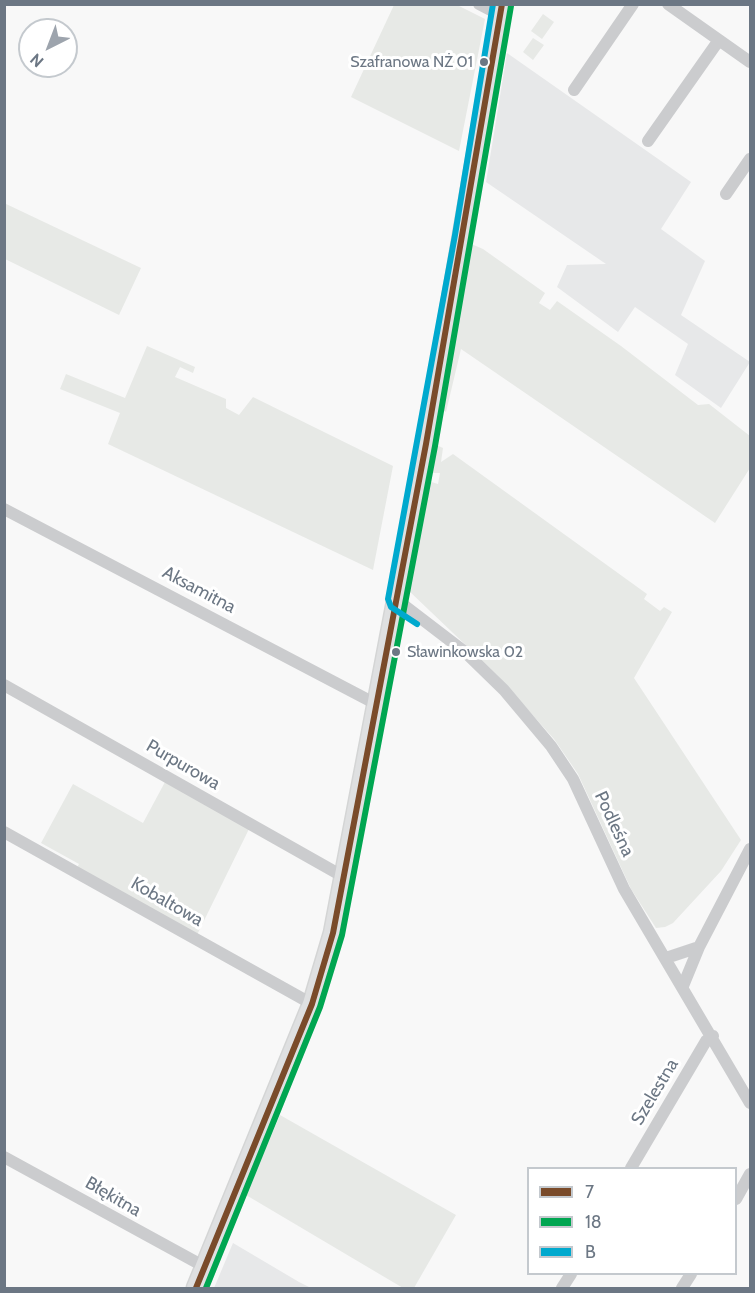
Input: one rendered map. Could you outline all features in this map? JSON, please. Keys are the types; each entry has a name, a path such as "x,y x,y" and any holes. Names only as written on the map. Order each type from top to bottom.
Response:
{"street":[{"path":"196,1288 312,1004 330,942 397,600 464,237 501,10 480,4"},
{"path":"574,90 633,4"},
{"path":"671,5 750,62"},
{"path":"648,141 719,40"},
{"path":"726,194 750,159"},
{"name":"Aksamitna","path":"4,509 376,704"},
{"name":"Podleśna","path":"397,600 465,651 504,690 551,746 573,779 624,889 713,1036 750,1103"},
{"name":"Purpurowa","path":"4,684 344,877"},
{"name":"Kobaltowa","path":"4,832 312,1004"},
{"path":"683,986 699,947 750,849"},
{"path":"666,958 699,947"},
{"name":"Szelestna","path":"632,1167 706,1041 713,1036"},
{"name":"Błękitna","path":"4,1157 205,1267"},
{"path":"737,1196 750,1174"},
{"path":"562,1288 570,1275"},
{"path":"682,1288 690,1275"}],"shaded area":[{"path":"394,5 457,5 485,19 459,151 351,97"},
{"path":"543,14 554,22 542,39 531,31"},
{"path":"533,38 544,45 533,60 523,52"},
{"path":"507,53 691,182 661,229 705,261 681,315 750,362 721,408 675,375 688,344 635,307 618,332 557,287 567,265 606,264 486,182"},
{"path":"4,203 141,268 119,315 5,259"},
{"path":"469,243 483,249 545,293 539,303 550,310 557,301 698,405 709,404 750,436 750,468 715,523 461,349 446,412 436,407"},
{"path":"147,346 195,367 193,373 180,367 175,377 226,399 226,408 239,415 253,397 393,466 373,570 108,444 120,413 60,389 66,374 125,398"},
{"path":"434,444 443,448 441,462 453,454 647,594 644,599 660,611 664,607 672,612 634,678 741,840 721,871 673,923 665,927 656,928 631,889 578,774 554,739 496,674 408,590 428,481 438,484 440,473 428,473"},
{"path":"165,782 249,829 195,939 75,871 79,864 41,843 73,784 143,823"},
{"path":"280,1115 456,1215 414,1288 403,1288 246,1195"},
{"path":"233,1243 299,1282 311,1288 214,1288"}],"transit line":[{"name":"B","path":"417,624 391,607 388,599 455,235 493,4"},
{"name":"7","path":"196,1288 312,1004 333,933 426,444 502,4"},
{"name":"18","path":"206,1288 320,1007 342,935 435,446 511,6"}],"place":[{"name":"Szafranowa NŻ 01","path":"484,62"},
{"name":"Sławinkowska 02","path":"396,652"}]}
